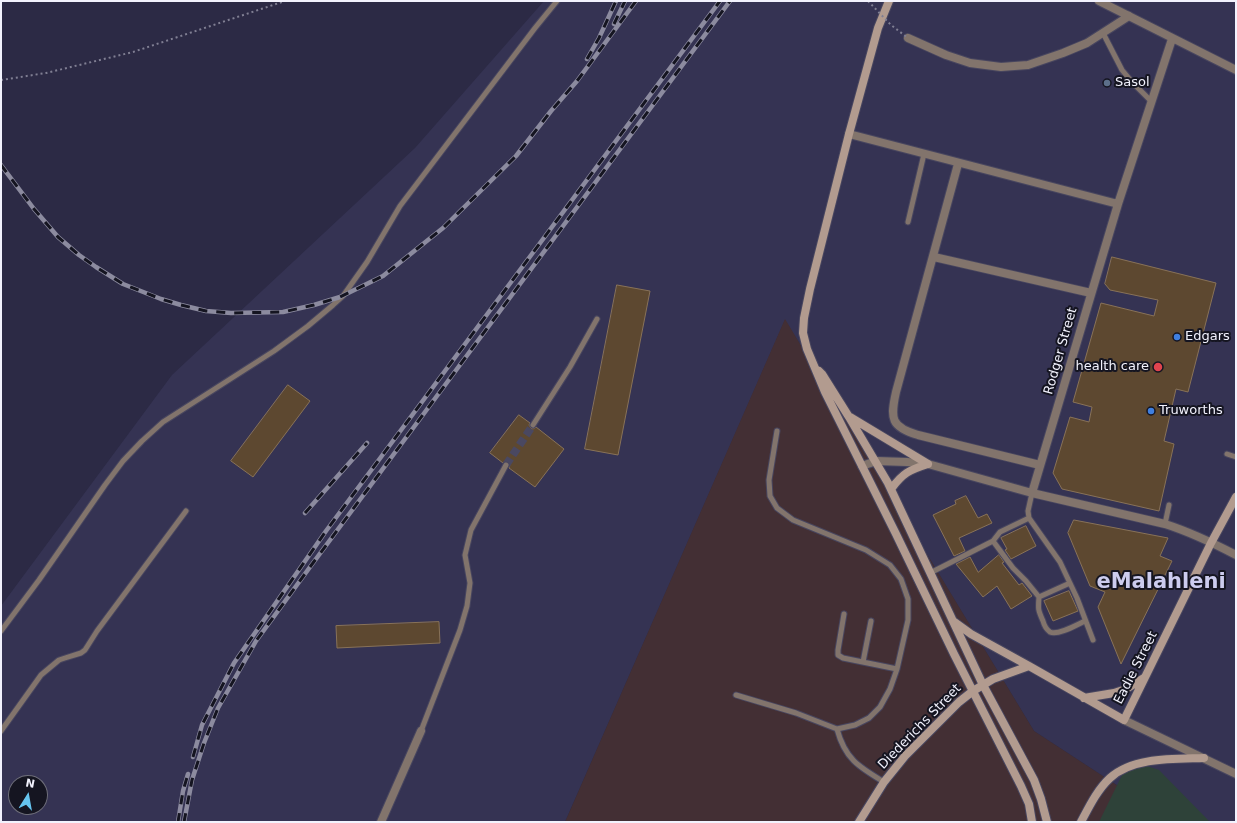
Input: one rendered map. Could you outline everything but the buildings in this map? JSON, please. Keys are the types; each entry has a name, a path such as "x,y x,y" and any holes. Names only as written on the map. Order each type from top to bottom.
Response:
{"main road":[{"path":"889,1 878,28 849,134 810,289 804,318 803,333 807,349 825,392 1029,804 1032,822"},
{"path":"815,368 822,374 891,489 983,685 1034,780 1047,822"},
{"path":"849,417 928,464"},
{"path":"891,489 908,471 928,464"},
{"name":"Eadie Street","path":"953,621 971,634 1124,720 1211,543 1236,497"},
{"path":"973,690 1004,675 1029,666"},
{"path":"1084,698 1114,694 1126,689 1145,677"},
{"name":"Diederichs Street","path":"859,822 884,782 905,756 933,727 973,690"},
{"path":"1080,822 1109,779 1118,772 1138,764 1160,760 1204,758"}],"street":[{"path":"1099,1 1236,70"},
{"path":"908,38 946,55 970,63 1001,67 1028,64 1063,53 1087,43 1129,16"},
{"name":"Rodger Street","path":"1032,493 1118,204 1172,39"},
{"path":"849,134 958,164 1118,204"},
{"path":"958,164 934,257 896,392 892,408 893,419 896,424 906,432 1040,465"},
{"path":"934,257 1091,293"},
{"path":"862,466 876,462 908,462 928,464 1032,493 1165,524 1182,530 1236,555"},
{"path":"1124,720 1236,774"},
{"path":"381,822 421,731"}],"lane":[{"path":"1,630 39,580 105,485 123,461 142,441 163,422 274,351 343,296 363,267 400,206 557,1"},
{"path":"1103,33 1122,70 1152,101"},
{"path":"908,222 924,154"},
{"path":"533,425 570,367 597,318"},
{"path":"736,695 837,729 855,725 869,718 880,707 890,689 897,669 908,620 908,599 901,579 890,565 866,550 793,520 777,508 770,496 769,480 777,431"},
{"path":"1227,454 1236,457"},
{"path":"421,731 458,636 467,606 470,583 465,554 471,530 506,465"},
{"path":"1032,493 1028,511 1029,518 1060,562 1093,640"},
{"path":"1165,524 1169,505"},
{"path":"1,731 41,675 59,660 77,655 85,650 97,631 186,511"},
{"path":"930,573 993,541 1000,532 1029,518"},
{"path":"993,541 1013,568 1039,597 1038,609 1045,627 1050,632 1061,632 1085,621"},
{"path":"1039,597 1070,583"},
{"path":"844,614 838,655 843,658 897,669"},
{"path":"863,662 871,621"},
{"path":"837,729 840,742 846,753 865,771 884,782"}],"path":[{"path":"1,80 46,73 133,52 285,1"},
{"path":"868,1 891,25 908,38"}],"shaded area":[{"path":"544,1 1236,1 1236,822 1165,822 1138,799 1034,731 785,320 565,822 1,822 1,606 172,375 415,148"},
{"path":"785,319 1034,731 1138,799 1126,822 565,822"}],"green space":[{"path":"1144,765 1159,770 1210,822 1099,822 1123,773"}],"tunnel":[{"path":"506,465 533,425"}],"railway":[{"path":"587,59 599,38 616,1"},
{"path":"614,24 625,1"},
{"path":"1,165 34,209 58,237 79,255 123,284 161,299 206,311 231,313 283,312 314,305 340,297 383,276 443,228 516,156 551,111 577,81 636,1"},
{"path":"193,757 202,725 234,663 326,531 720,1"},
{"path":"184,822 192,780 204,743 218,708 256,641 730,1"},
{"path":"305,513 367,443"},
{"path":"178,822 183,791 188,774"}],"place":[{"name":"Sasol","path":"1107,83"},
{"name":"Edgars","path":"1177,337"},
{"name":"health care","path":"1158,367"},
{"name":"Truworths","path":"1151,411"}],"district":[{"name":"eMalahleni","path":"1161,583"}]}
